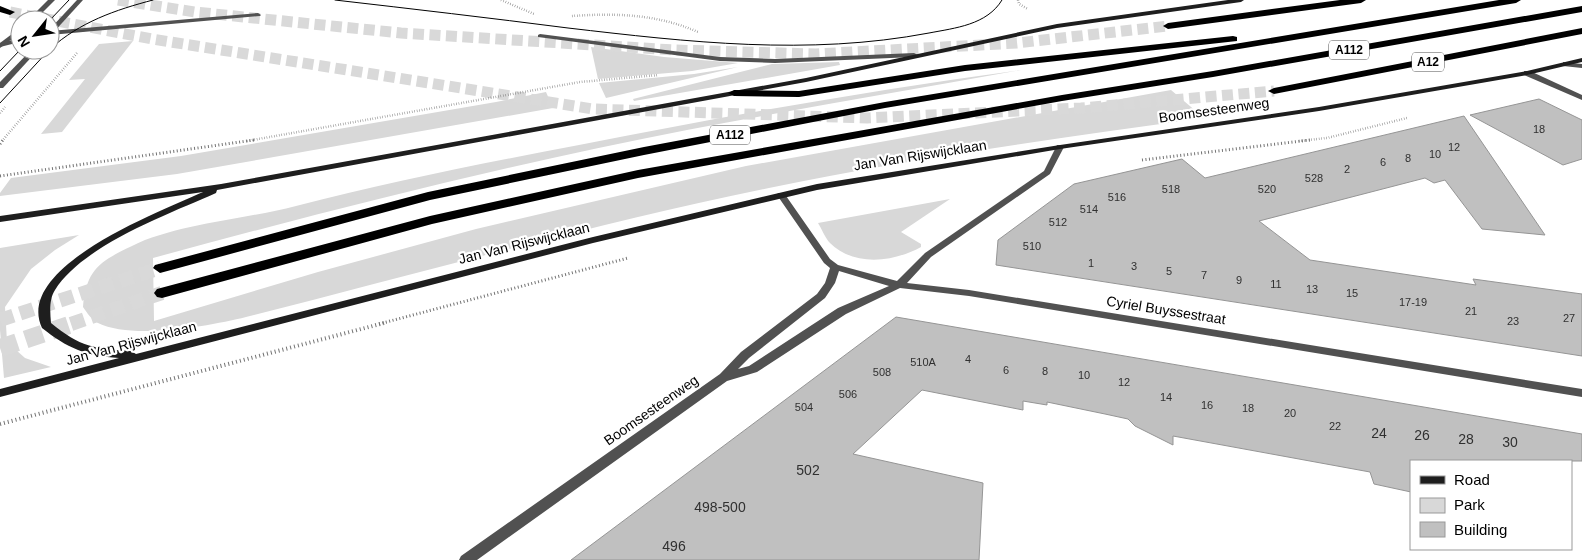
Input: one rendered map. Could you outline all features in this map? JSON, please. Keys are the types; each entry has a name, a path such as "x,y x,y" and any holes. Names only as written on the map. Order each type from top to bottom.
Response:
{"highway":[{"path":"1168,26 1361,0"},
{"name":"A112","path":"160,268 428,196 644,151 885,106 1516,0"},
{"name":"A112","path":"162,293 430,220 638,174 871,134 1062,98 1213,74 1582,9"},
{"name":"A12","path":"1274,91 1582,31"},
{"path":"734,93 799,94 964,68 1167,44 1306,34"}],"main road":[{"path":"0,219 221,187 806,80 914,55 1057,26 1241,0"},
{"name":"Boomsesteenweg","path":"1060,147 1319,109 1527,73 1582,60"},
{"name":"Jan Van Rijswijcklaan","path":"0,393 142,355 782,195 894,174 1060,147"},
{"path":"142,355 97,353 66,342 46,325 44,309 51,288 72,263 96,247 221,187"}],"street":[{"path":"42,10 52,0"},
{"path":"60,22 80,0"},
{"path":"60,32 258,15"},
{"path":"60,37 177,27"},
{"path":"540,36 720,59 775,61 914,55"},
{"path":"0,86 25,60"},
{"path":"1566,64 1582,66"},
{"path":"1527,73 1582,98"},
{"path":"724,377 753,370 842,312 899,285 928,255 1047,172 1060,147"},
{"path":"782,195 827,261 835,267"},
{"name":"Cyriel Buyssestraat","path":"835,267 899,285 969,293 1582,393"},
{"name":"Boomsesteenweg","path":"466,560 724,377 745,355 821,296 830,283 835,267"}],"path":[{"path":"501,0 523,11 540,15"},
{"path":"567,16 639,15 672,21 706,38 720,59"},
{"path":"0,144 94,34"},
{"path":"0,176 209,148 580,82 669,74"},
{"path":"0,424 561,275"}],"green space":[{"path":"133,41 62,132 41,134 85,79 69,80 99,44"},
{"path":"591,47 664,57 738,63 692,71 598,79"},
{"path":"839,62 840,65 634,101 633,99 772,64"},
{"path":"738,67 606,98 599,83 694,74"},
{"path":"1021,70 687,130 552,158 352,206 153,258 154,321 318,272 476,229 746,166 1171,90 1204,118 932,158 769,188 572,233 246,317 212,324 150,331 113,328 98,323 83,307 87,284 91,275 103,262 132,246 169,232 277,211 437,173 634,134 854,95"},
{"path":"546,92 553,108 177,174 0,196 0,193 11,178 181,156"},
{"path":"950,199 901,232 921,244 921,247 887,259 862,259 840,251 828,241 818,223"},
{"path":"79,235 55,250 31,269 5,307 7,342 25,358 51,367 4,378 0,330 0,248"}],"building":[{"path":"1539,99 1582,120 1582,159 1563,165 1470,115"},
{"path":"1464,116 1545,235 1482,229 1445,180 1434,183 1425,178 1259,221 1310,260 1476,285 1473,279 1582,294 1582,356 996,265 998,240 1074,184 1182,159 1205,178"},
{"path":"896,317 1582,434 1582,461 1410,460 1410,492 1374,484 1370,472 1173,436 1173,445 1135,426 1128,419 1105,414 1047,402 1047,405 1023,401 1023,410 922,390 853,454 983,483 979,560 571,560"}],"tunnel":[{"path":"118,0 195,12 401,33 674,50 816,54 1017,43 1168,26"},
{"path":"60,22 152,39 593,109 867,118 1081,108 1274,91"},
{"path":"0,320 160,268"},
{"path":"71,324 162,293"},
{"path":"0,348 75,323"}],"tram line":[{"path":"60,10 69,0"},
{"path":"60,41 73,31 98,18 153,0"},
{"path":"335,0 658,38 703,42 793,45 884,40 949,29 979,20 988,15 1002,0"},
{"path":"0,71 10,60"},
{"path":"0,103 40,60"}]}
